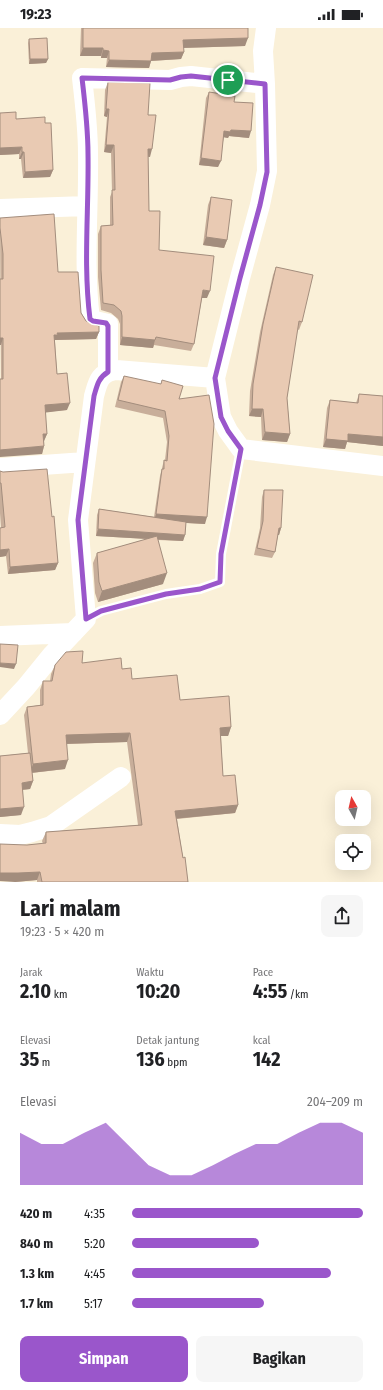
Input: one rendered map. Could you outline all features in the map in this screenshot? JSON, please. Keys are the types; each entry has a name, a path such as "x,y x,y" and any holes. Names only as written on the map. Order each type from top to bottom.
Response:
{"street":[{"path":"266,28 263,51 267,172 260,205 215,378 221,417 228,431 241,449 383,466"},
{"path":"108,372 108,324 90,319 87,300 86,246 88,154 87,118 82,78 170,80 191,76 265,84"},
{"path":"0,209 87,206"},
{"path":"0,716 52,655 80,626 78,520 94,396 101,377 108,372 116,370 215,378"},
{"path":"0,468 85,462"},
{"path":"0,636 80,626"},
{"path":"0,834 20,835 51,826 121,777"}],"lane":[{"path":"80,626 108,609 166,594 200,589 220,582 221,554 241,449"}],"building":[{"path":"83,28 248,28 248,38 183,40 184,52 152,53 151,61 109,60 109,51 103,50 103,48 83,48"},
{"path":"47,38 48,59 30,59 29,39"},
{"path":"108,82 150,83 148,115 156,115 152,149 148,149 149,211 160,211 159,250 214,256 210,291 203,290 194,344 156,337 155,340 122,337 121,311 114,305 103,303 101,226 113,225 112,190 115,190 114,145 106,145 109,109 106,109"},
{"path":"209,92 235,96 234,102 253,103 251,131 224,131 221,161 201,158"},
{"path":"16,112 16,119 45,117 45,123 51,123 53,170 25,172 24,152 22,152 22,147 0,148 0,113"},
{"path":"211,197 232,200 227,240 206,237"},
{"path":"54,214 58,272 78,272 81,313 86,321 99,326 99,332 57,333 58,335 54,335 57,374 67,373 70,403 45,405 47,434 43,434 44,446 0,450 0,379 3,379 3,338 0,338 0,279 3,279 3,254 0,218"},
{"path":"276,267 313,275 302,322 299,321 287,398 290,434 265,432 263,409 252,409 253,384 263,324"},
{"path":"124,376 161,384 162,380 183,386 179,399 209,395 214,424 207,517 156,514 162,469 164,469 164,460 167,461 169,436 165,411 118,400"},
{"path":"359,394 383,396 383,437 348,434 348,441 326,439 330,400 358,403"},
{"path":"47,469 52,517 54,516 58,563 10,567 9,549 0,550 0,528 5,527 0,471"},
{"path":"264,490 283,490 281,528 279,528 275,552 257,548 263,521"},
{"path":"99,509 186,522 185,535 98,529"},
{"path":"157,536 167,573 102,591 99,582 97,553"},
{"path":"0,644 18,645 16,664 0,663"},
{"path":"83,651 82,663 121,658 122,669 131,668 132,679 177,675 180,700 229,696 231,727 220,728 223,776 235,775 238,805 175,811 183,858 185,857 188,882 42,882 40,872 0,873 0,844 27,845 46,843 46,832 142,825 130,733 66,735 68,760 33,764 27,707 43,705 43,681 52,681 55,665 66,652"},
{"path":"30,753 33,781 22,783 24,807 0,809 0,756"}],"route":[{"path":"191,76 228,80 265,84 267,172 260,205 215,378 221,417 228,431 241,449 221,554 220,582 200,589 166,594 101,611 86,619 78,520 94,396 98,382 103,374 108,372 108,324 90,319 87,300 86,246 88,154 87,118 82,78 170,80 191,76"}]}
